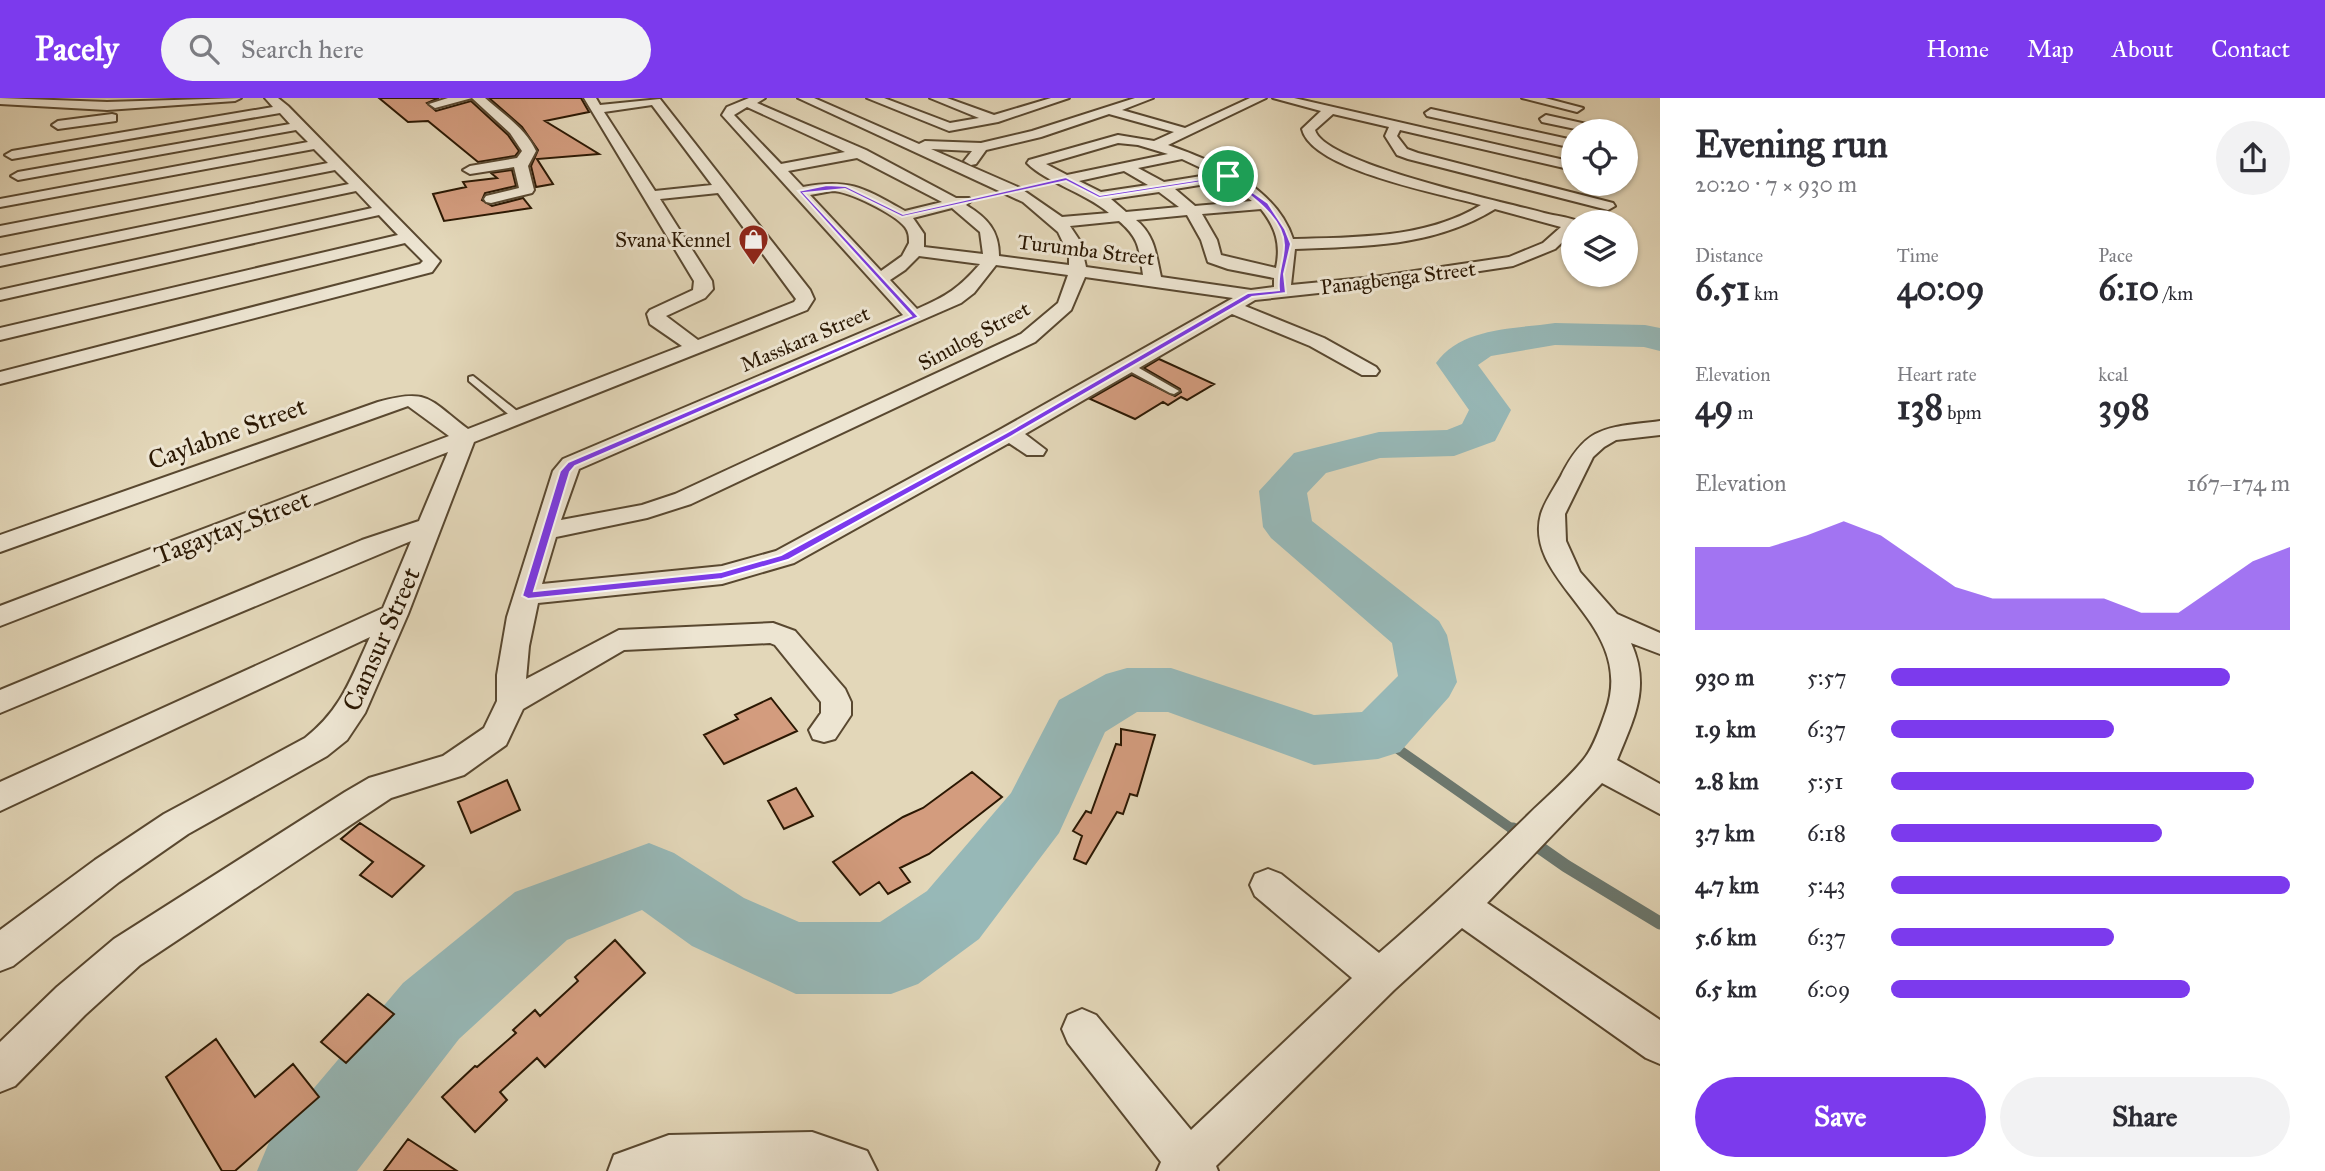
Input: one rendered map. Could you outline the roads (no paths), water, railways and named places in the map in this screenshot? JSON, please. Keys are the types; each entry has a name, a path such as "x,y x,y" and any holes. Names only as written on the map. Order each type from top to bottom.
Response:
{"street":[{"path":"0,100 51,100 107,106 235,98"},
{"path":"0,378 426,268 432,261 271,98"},
{"path":"435,104 466,98"},
{"path":"478,98 527,146 528,152 520,162 519,170 527,190 491,199"},
{"path":"804,98 1015,191 1040,205 1059,222 1077,250 1080,271"},
{"path":"878,100 895,98"},
{"path":"936,98 994,119"},
{"path":"878,100 949,127 994,119 1063,98"},
{"path":"779,169 906,144 981,147 1036,134 1147,98"},
{"path":"1157,145 1260,98"},
{"path":"1279,98 1561,163"},
{"path":"1528,98 1593,111 1594,119"},
{"path":"12,115 51,100"},
{"path":"107,106 52,127 173,109 211,100"},
{"path":"465,438 801,306 805,299 804,294 655,100 593,104 703,281 705,289 699,294 656,314 657,320 694,346"},
{"path":"915,317 727,115 731,110 753,100 956,202 986,228 991,239 991,261"},
{"path":"1013,101 1034,108"},
{"path":"1091,102 1187,132"},
{"path":"4,152 284,109"},
{"path":"1330,110 1308,129 1310,137 1319,147 1337,158 1381,174 1561,222"},
{"path":"1416,110 1561,141"},
{"path":"1532,117 1561,123"},
{"path":"1396,125 1391,136 1402,152 1611,199 1595,210"},
{"path":"18,176 299,126"},
{"path":"1036,134 1078,150"},
{"path":"4,152 23,138"},
{"path":"1126,167 1163,187 1193,211 1210,239 1214,258 1282,283 1287,244 1282,229 1265,204 1228,176 1157,145 1118,139 1034,163 1099,197 1124,216 1146,242 1153,281"},
{"path":"0,203 318,145"},
{"path":"964,170 981,147"},
{"path":"4,152 18,176 22,199"},
{"path":"902,216 956,202 1182,155"},
{"path":"470,170 520,162"},
{"path":"0,231 337,165"},
{"path":"1099,197 1228,176"},
{"path":"0,261 359,186"},
{"path":"800,192 846,187 902,216 913,227 916,237 915,251 900,269 880,278"},
{"path":"652,197 721,188"},
{"path":"1059,222 1265,204"},
{"path":"1287,244 1381,237 1448,228 1493,204"},
{"path":"0,295 381,211"},
{"name":"Panagbenga Street","path":"528,596 722,575 785,558 1009,435 1241,301 1282,283 1487,267 1513,261 1549,246 1561,236"},
{"path":"0,334 410,237"},
{"path":"1549,246 1561,250"},
{"name":"Turumba Street","path":"915,251 1153,281 1241,301"},
{"name":"Masskara Street","path":"512,701 510,666 565,471 571,464 955,299 968,289 991,261"},
{"name":"Sinulog Street","path":"547,531 647,511 683,499 1028,338 1067,304 1080,271"},
{"path":"1241,301 1368,371"},
{"name":"Caylabne Street","path":"0,544 408,400 419,402 465,438"},
{"path":"1082,1029 1188,1168 1380,977 1460,906 1599,765 1622,710 1627,687 1624,659 1607,621 1569,576 1553,541 1553,514 1583,454 1596,442 1611,434 1660,428"},
{"path":"1009,435 1035,450"},
{"name":"Camsur Street","path":"0,953 176,824 316,747 336,731 350,713 394,614 465,438"},
{"name":"Tagaytay Street","path":"0,616 465,438"},
{"path":"0,702 371,546 431,525"},
{"path":"0,797 394,614"},
{"path":"1607,621 1660,644"},
{"path":"0,1071 71,1001 127,953 381,788 453,766 477,751 495,736 512,701 619,640 773,633 785,638 834,697 838,706 835,720 824,730"},
{"path":"1599,765 1660,800"},
{"path":"1268,885 1380,977"},
{"path":"1460,906 1660,1044"},
{"path":"630,1171 669,1157 812,1154 851,1167 855,1171"}],"lane":[{"path":"1128,366 1174,391"},
{"path":"473,379 518,417"}],"waterway":[{"path":"301,1171 431,1011 541,916 649,875 718,922 796,958 891,958 953,915 1035,813 1081,717 1127,690 1171,690 1314,740 1378,735 1428,682 1419,635 1288,527 1283,491 1310,463 1379,445 1454,443 1480,432 1490,410 1456,363 1479,346 1555,334 1645,336 1660,340"},
{"path":"1378,735 1515,831"},
{"path":"1513,829 1566,866 1660,923"}],"place":[{"name":"Svana Kennel","path":"754,267"}]}
